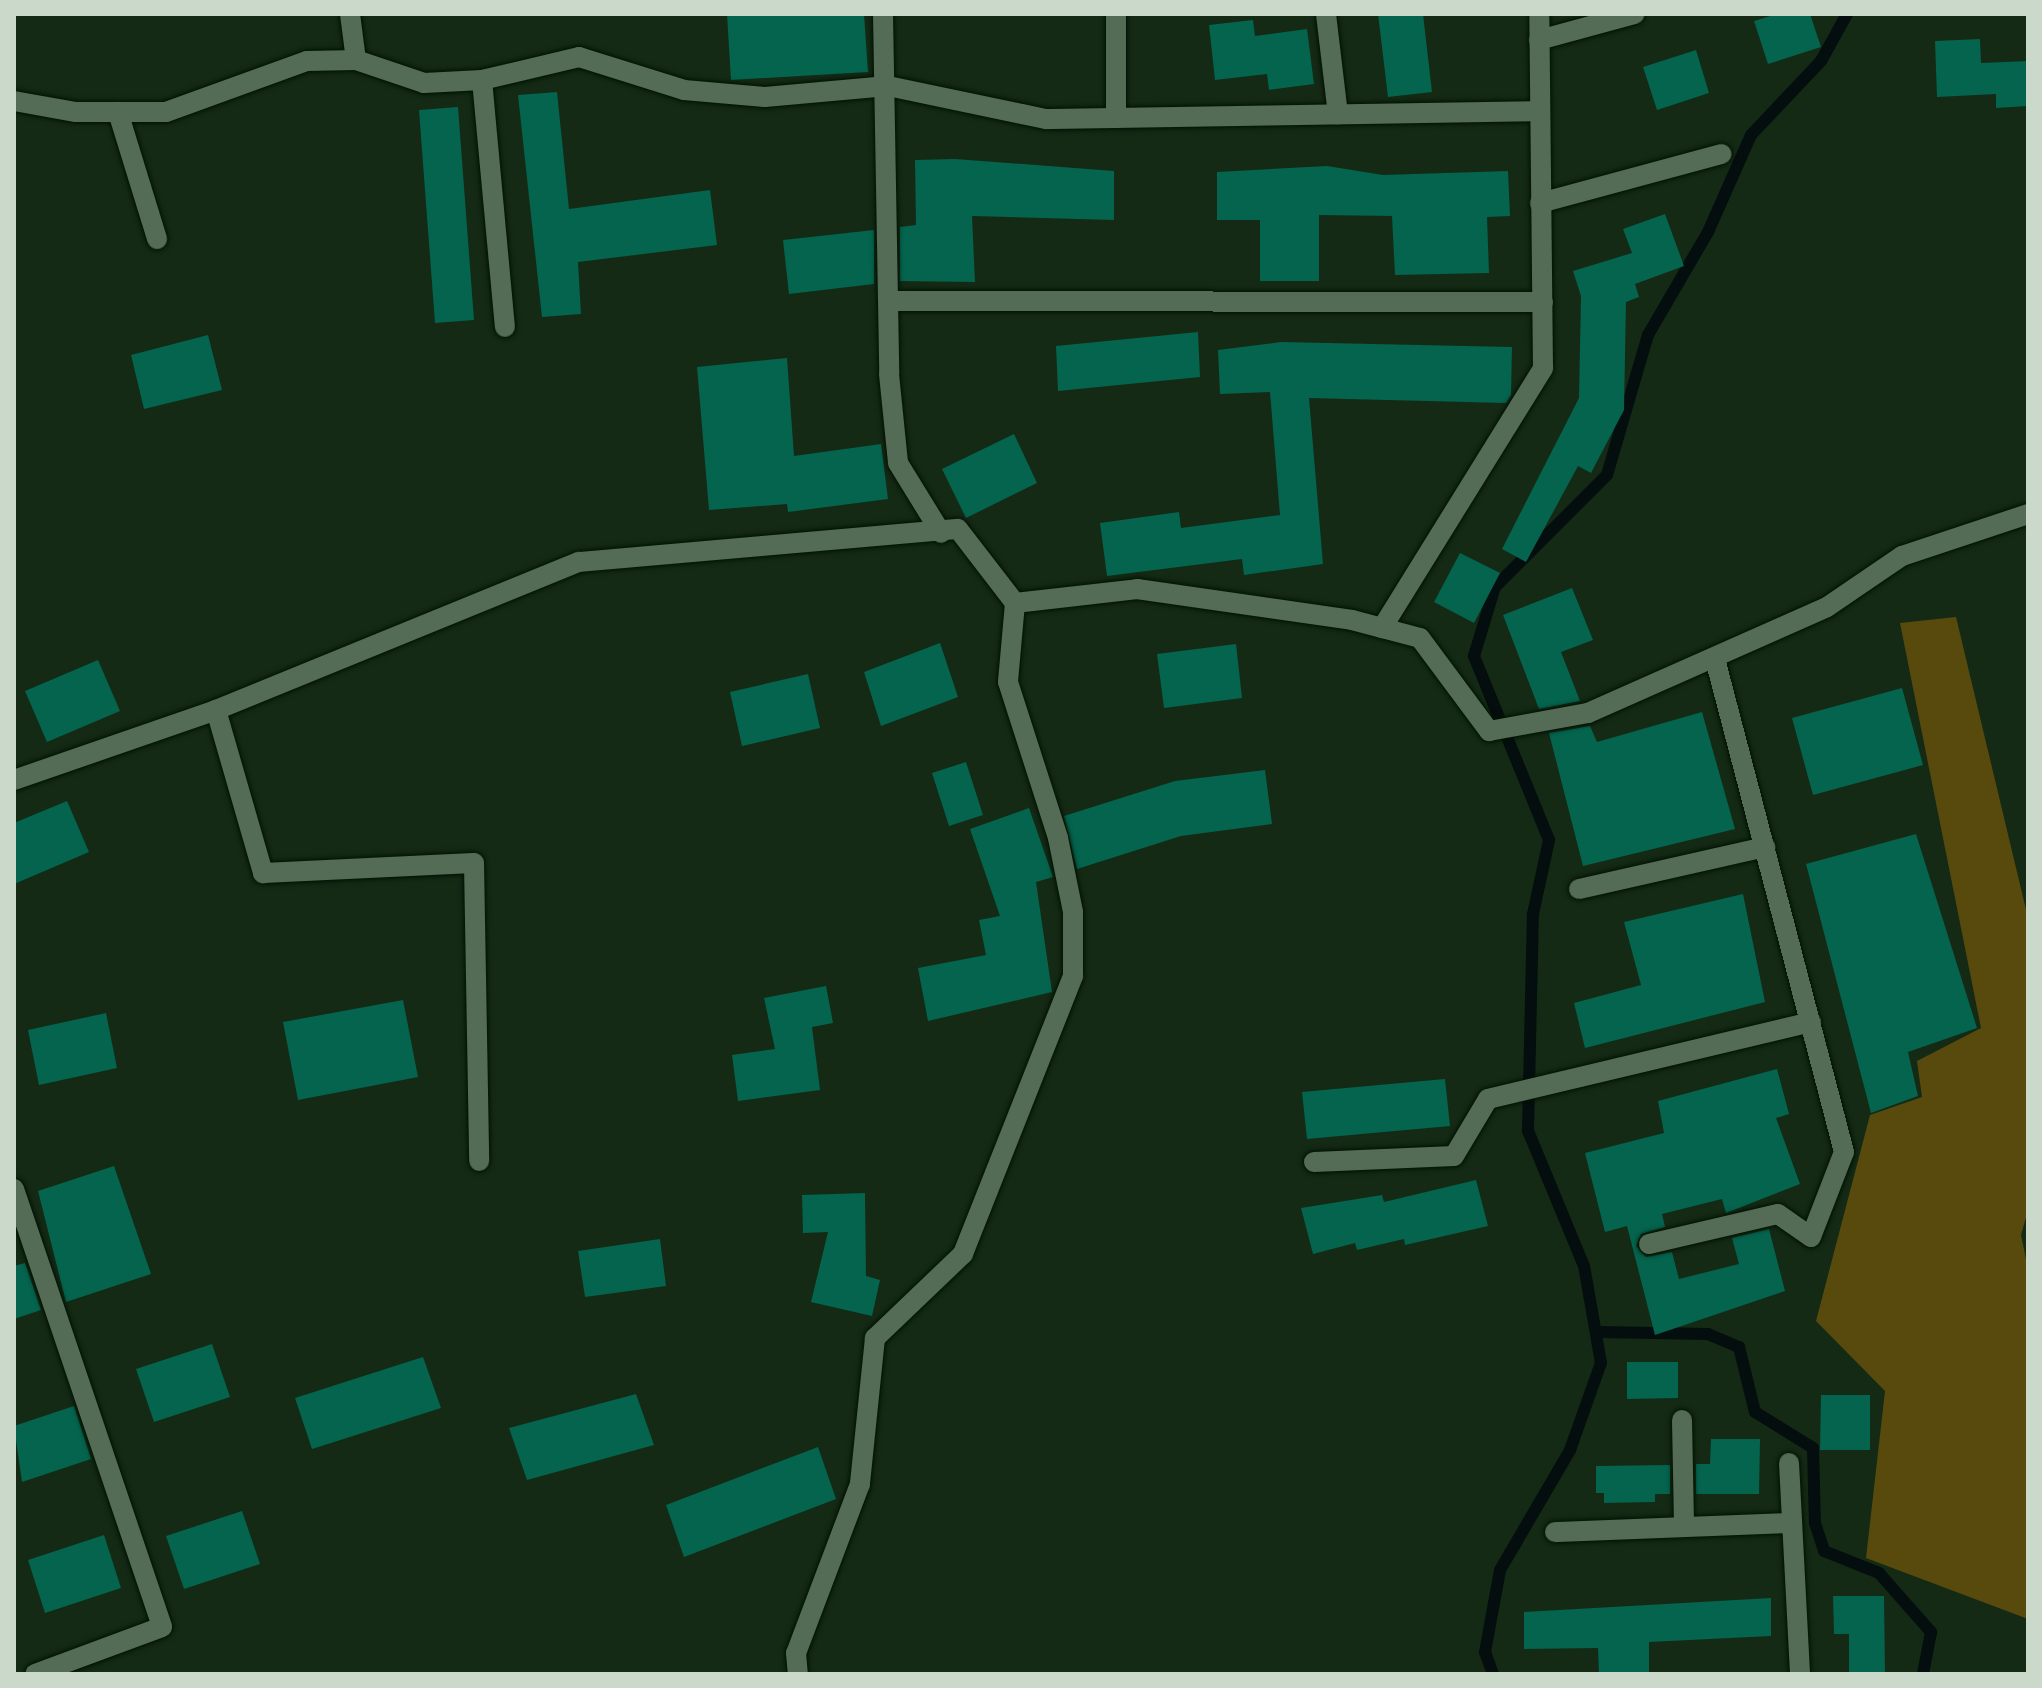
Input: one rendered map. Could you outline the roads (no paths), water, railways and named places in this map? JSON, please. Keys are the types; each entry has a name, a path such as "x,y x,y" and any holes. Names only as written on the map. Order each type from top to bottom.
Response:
{"street":[{"path":"350,14 356,60"},
{"path":"883,14 888,86 889,301 898,463 941,533"},
{"path":"1116,14 1116,118"},
{"path":"1326,14 1338,114"},
{"path":"1382,628 1543,368 1539,14"},
{"path":"1539,40 1635,14"},
{"path":"14,101 118,112 166,112 254,74 307,61 356,60 424,83 482,80 579,57 684,90 765,97 888,86 1046,119 1538,111"},
{"path":"482,80 505,327"},
{"path":"118,112 157,239"},
{"path":"1540,203 1722,154"},
{"path":"889,301 1543,302"},
{"path":"1015,603 1137,589 1382,628 1420,638 1489,731 1588,713 1827,607 1902,556 2028,514"},
{"path":"14,780 216,710 579,562 941,533 958,529 1015,603 1008,682 1058,838 1073,912 1073,976 963,1254 875,1338 860,1484 796,1653 798,1674"},
{"path":"1649,1244 1778,1214 1811,1237 1844,1152 1715,659"},
{"path":"216,710 263,873 474,863 479,1161"},
{"path":"1579,889 1765,847"},
{"path":"1314,1162 1454,1156 1488,1099 1811,1022"},
{"path":"14,1189 162,1627 35,1674"},
{"path":"1682,1420 1684,1527"},
{"path":"1789,1463 1800,1674"},
{"path":"1555,1532 1792,1523"}],"waterway":[{"path":"1493,1674 1485,1652 1500,1570 1570,1450 1601,1363 1584,1266 1528,1131 1533,914 1549,840 1474,656 1495,587 1607,475 1648,335 1708,232 1751,135 1821,61 1847,14"},
{"path":"1599,1332 1708,1334 1739,1347 1755,1412 1813,1448 1815,1523 1824,1551 1879,1573 1931,1632 1923,1674"}]}
